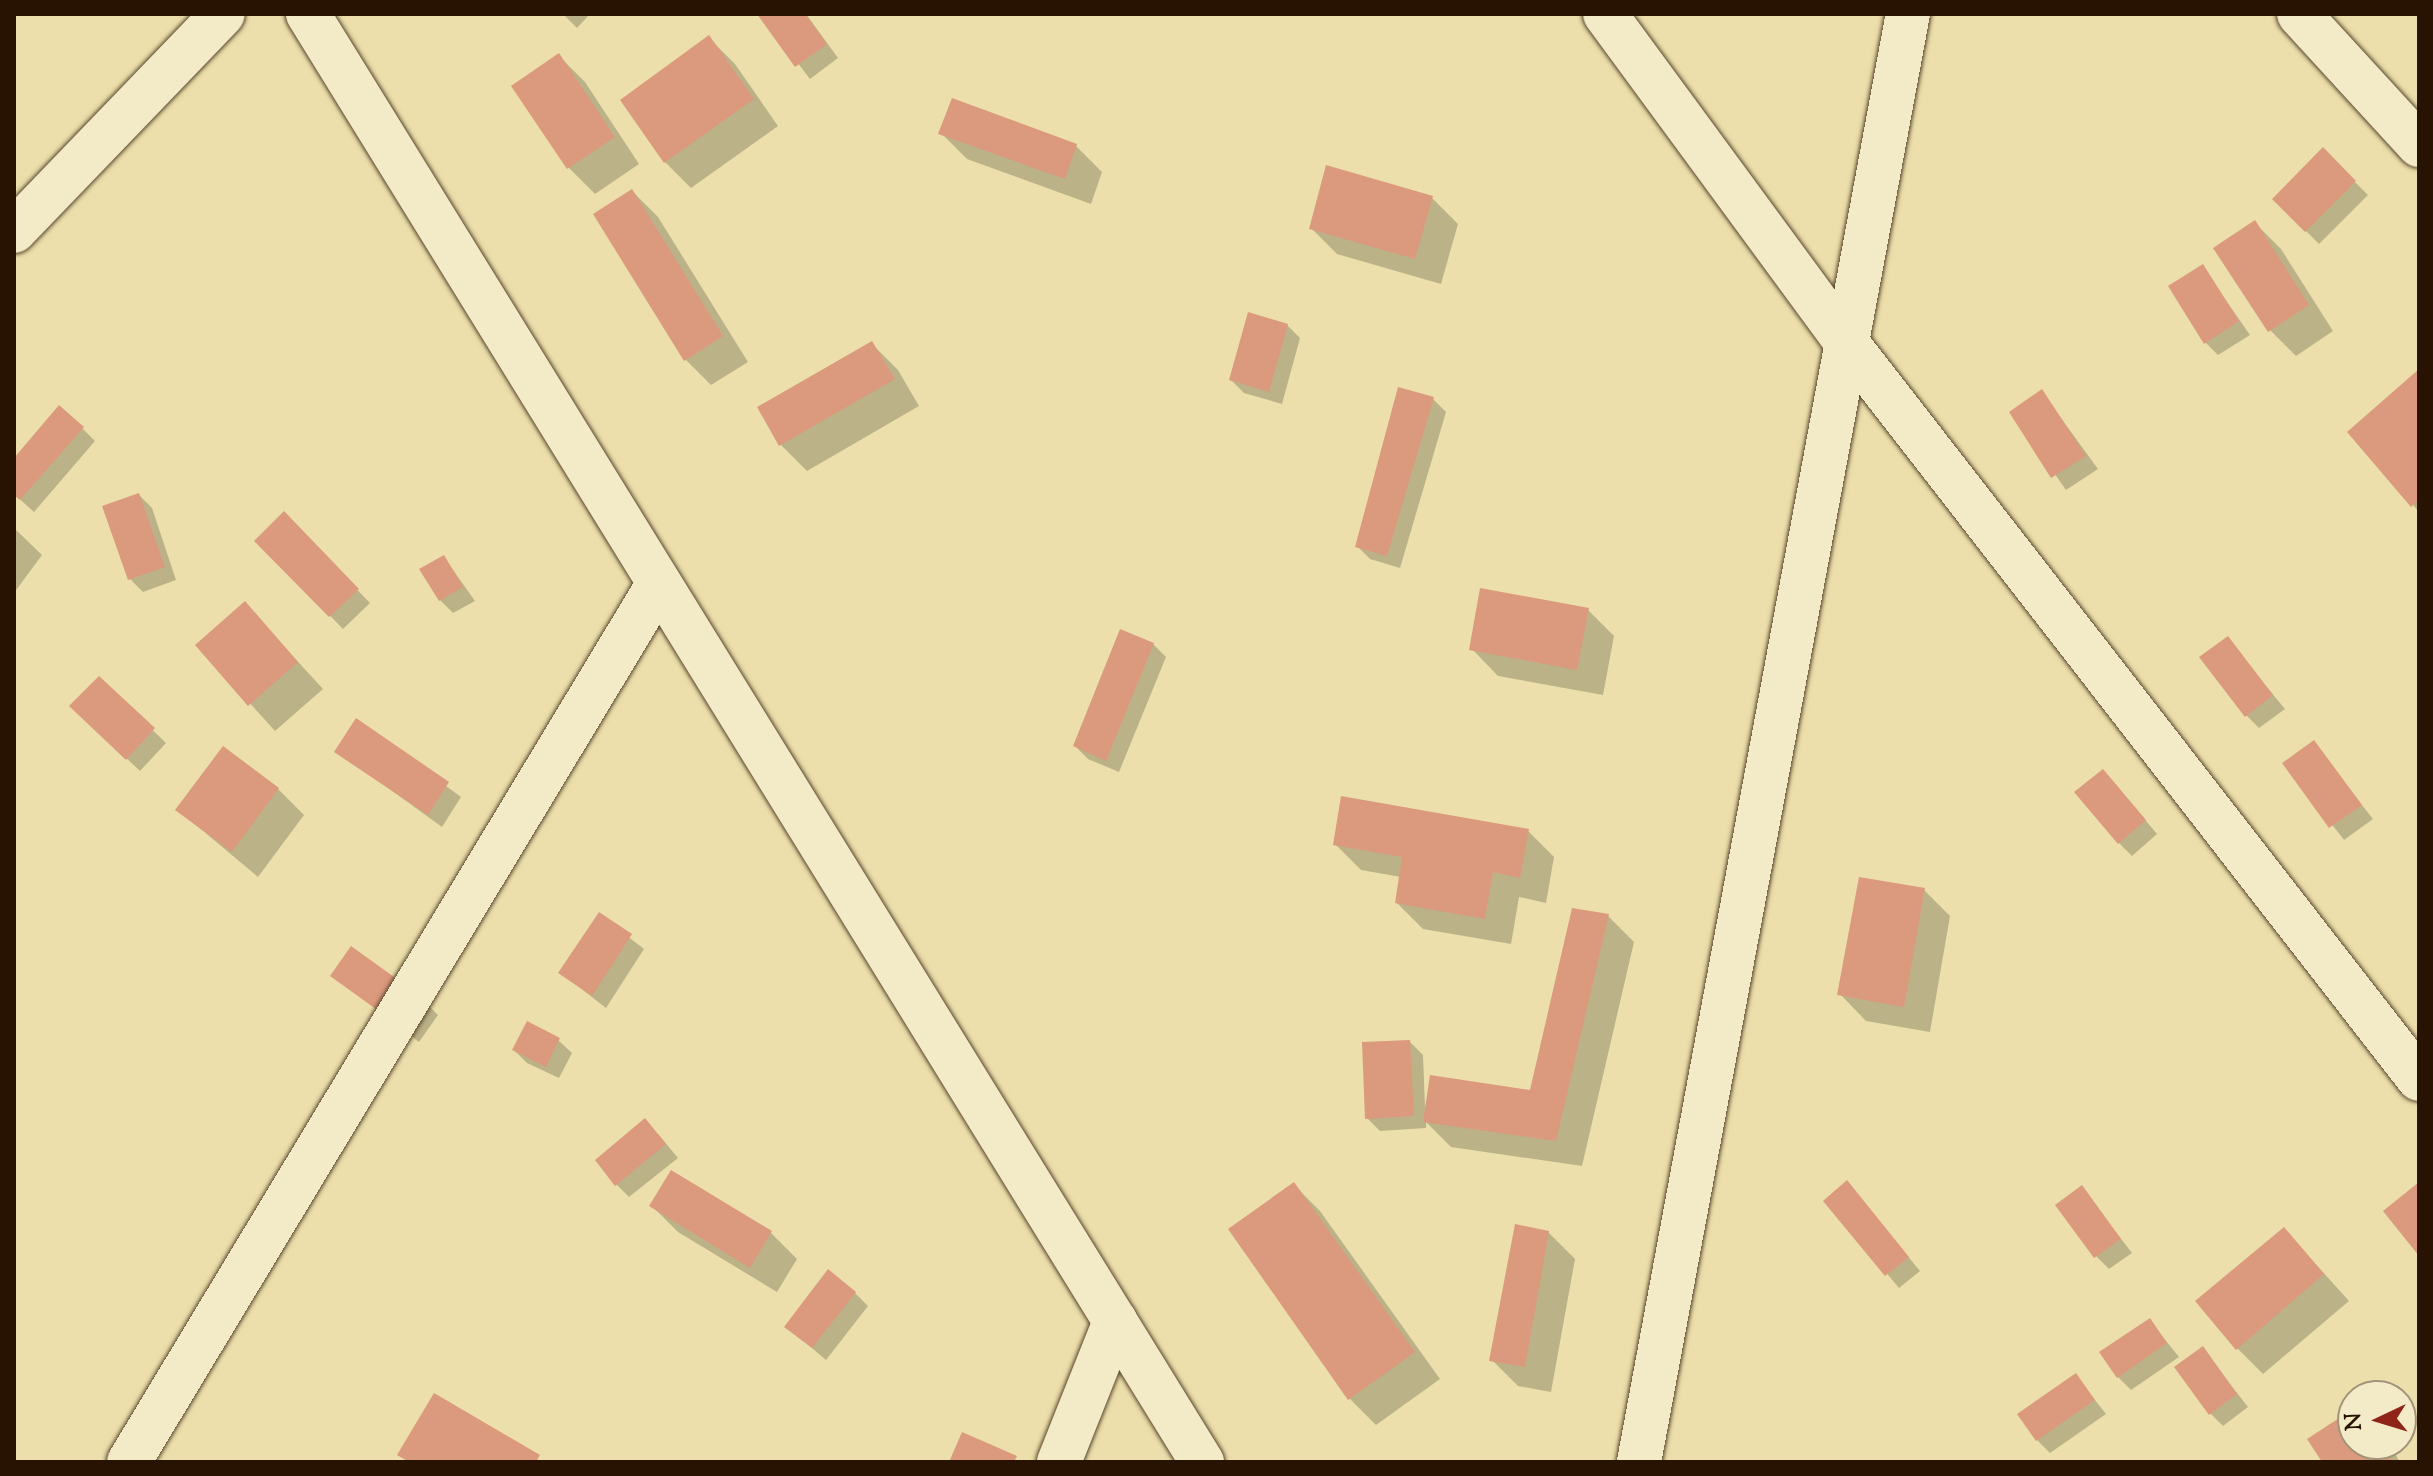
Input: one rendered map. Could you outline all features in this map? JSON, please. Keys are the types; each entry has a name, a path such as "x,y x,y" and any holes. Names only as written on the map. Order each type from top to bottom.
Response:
{"street":[{"path":"14,231 223,14"},
{"path":"308,14 1202,1462"},
{"path":"1605,14 1847,343 2419,1079"},
{"path":"1639,1462 1908,14"},
{"path":"2299,14 2419,145"},
{"path":"129,1462 659,583"},
{"path":"1059,1462 1115,1321"}],"building":[{"path":"757,14 805,14 827,44 795,67"},
{"path":"709,35 754,99 664,163 620,100"},
{"path":"559,53 615,137 567,169 511,86"},
{"path":"952,98 1077,144 1065,179 938,134"},
{"path":"2323,147 2356,181 2305,232 2272,199"},
{"path":"1326,165 1433,196 1415,259 1309,229"},
{"path":"632,189 723,336 684,361 593,214"},
{"path":"2255,220 2309,305 2268,332 2213,248"},
{"path":"2203,264 2239,321 2204,344 2168,286"},
{"path":"1248,312 1288,324 1269,392 1229,380"},
{"path":"872,341 895,379 779,446 757,407"},
{"path":"2419,369 2419,500 2411,507 2347,432"},
{"path":"1398,387 1434,397 1387,556 1355,547"},
{"path":"2042,389 2086,456 2051,478 2009,412"},
{"path":"59,405 84,427 20,500 14,495 14,458"},
{"path":"139,493 165,567 128,580 102,506"},
{"path":"284,511 359,589 329,617 254,541"},
{"path":"444,555 463,587 439,601 419,569"},
{"path":"1480,588 1589,608 1577,670 1469,650"},
{"path":"245,601 298,662 248,706 195,645"},
{"path":"1120,629 1154,643 1106,761 1073,746"},
{"path":"2228,636 2273,695 2245,717 2199,657"},
{"path":"99,676 155,728 126,760 69,706"},
{"path":"356,718 449,782 428,815 334,752"},
{"path":"2314,740 2362,805 2329,828 2282,763"},
{"path":"223,746 279,788 232,852 175,810"},
{"path":"2103,769 2146,820 2118,844 2074,792"},
{"path":"1341,796 1529,829 1520,878 1493,872 1485,919 1395,903 1402,857 1333,845"},
{"path":"1859,877 1925,888 1904,1007 1837,995"},
{"path":"1572,908 1609,914 1556,1141 1423,1122 1430,1075 1530,1090"},
{"path":"599,912 632,934 592,996 558,973"},
{"path":"351,946 426,1000 405,1030 330,976"},
{"path":"527,1021 560,1038 546,1067 512,1050"},
{"path":"1410,1040 1414,1116 1365,1119 1362,1042"},
{"path":"645,1118 666,1144 615,1186 595,1160"},
{"path":"671,1170 772,1231 750,1268 649,1206"},
{"path":"1847,1180 1909,1257 1885,1276 1823,1201"},
{"path":"1294,1182 1415,1352 1348,1400 1228,1229"},
{"path":"2419,1182 2419,1256 2383,1211"},
{"path":"2082,1185 2121,1239 2094,1258 2055,1205"},
{"path":"1515,1224 1549,1231 1525,1367 1489,1361"},
{"path":"2284,1227 2324,1274 2236,1350 2195,1301"},
{"path":"828,1269 856,1292 812,1348 784,1327"},
{"path":"2150,1318 2167,1343 2117,1378 2099,1352"},
{"path":"2203,1346 2237,1394 2209,1415 2174,1367"},
{"path":"2076,1373 2095,1400 2036,1441 2017,1414"},
{"path":"434,1393 540,1455 536,1462 409,1462 397,1455"},
{"path":"2337,1419 2337,1460 2393,1462 2322,1462 2307,1439"},
{"path":"962,1432 1017,1456 1014,1462 949,1462"}]}
